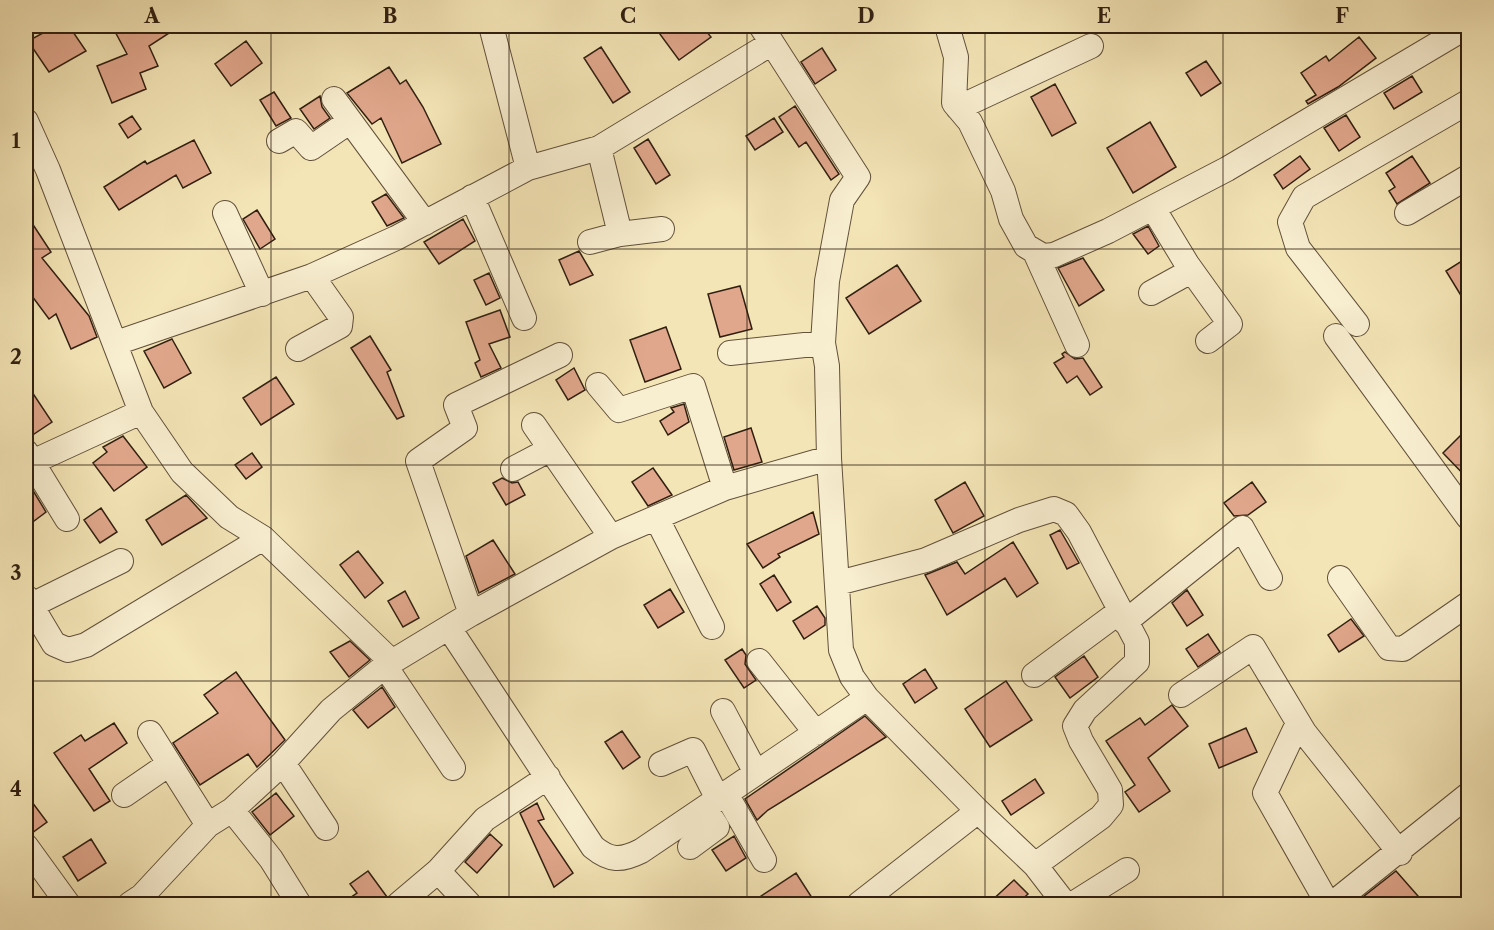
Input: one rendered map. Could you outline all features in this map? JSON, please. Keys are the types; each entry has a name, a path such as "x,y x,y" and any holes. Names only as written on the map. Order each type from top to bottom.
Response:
{"street":[{"path":"491,26 528,168"},
{"path":"947,26 956,57 954,103 970,122 1003,191 1011,219 1026,246 1043,256 1054,255 1154,208 1227,169 1468,26"},
{"path":"116,344 312,276 425,223 528,168 599,148 766,34 858,177 842,200 827,281 823,343 827,366 828,458 841,650 852,677 867,698 978,811 1035,865 1065,904 1127,870"},
{"path":"958,108 1091,46"},
{"path":"334,99 425,223"},
{"path":"1357,324 1298,248 1290,222 1304,197 1468,102"},
{"path":"26,121 48,170 141,412 182,472 229,517 262,538 388,664 453,768"},
{"path":"279,141 296,131 311,148 349,122"},
{"path":"599,148 620,234"},
{"path":"1407,213 1468,177"},
{"path":"472,197 524,318"},
{"path":"1154,208 1191,271 1230,324 1209,341"},
{"path":"225,213 262,294"},
{"path":"590,242 620,234 662,229"},
{"path":"1035,252 1077,345"},
{"path":"1151,292 1191,271"},
{"path":"298,349 340,326 341,317 312,276"},
{"path":"1336,336 1468,516"},
{"path":"730,353 823,343"},
{"path":"471,614 418,460 465,428 456,405 560,355"},
{"path":"598,385 618,410 693,386 725,488"},
{"path":"67,519 27,459 141,412"},
{"path":"534,425 549,450 611,537"},
{"path":"513,469 549,450"},
{"path":"140,902 208,825 232,810 283,763 331,710 388,664 471,614 611,537 725,488 828,458"},
{"path":"838,583 926,560 1019,520 1054,509 1066,514 1079,532 1137,642 1137,662 1085,711 1076,726 1081,741 1110,790 1110,805 1101,817 1035,865"},
{"path":"657,519 712,627"},
{"path":"1034,675 1122,617 1242,528 1270,578"},
{"path":"121,561 28,601 54,644 68,650 86,645 262,538"},
{"path":"1340,578 1389,648 1403,649 1468,604"},
{"path":"448,628 593,847 605,857 623,860 867,698"},
{"path":"1180,695 1253,647 1298,723 1400,853"},
{"path":"759,661 816,733"},
{"path":"723,711 756,773"},
{"path":"1298,723 1264,793 1330,904 1400,853 1468,795"},
{"path":"150,733 208,825"},
{"path":"661,764 693,750 716,800 764,860"},
{"path":"283,763 326,828"},
{"path":"124,795 169,764"},
{"path":"399,904 438,871 485,819 548,777"},
{"path":"690,847 717,827 716,800"},
{"path":"232,810 271,859 299,904"},
{"path":"859,904 978,811"},
{"path":"26,846 68,904"},
{"path":"438,871 469,904"}],"building":[{"path":"56,26 69,26 86,51 49,72 28,41"},
{"path":"112,26 180,26 149,46 158,66 140,73 146,89 112,103 97,66 127,54"},
{"path":"654,26 702,26 711,37 679,60"},
{"path":"1359,37 1376,58 1338,87 1308,104 1306,101 1316,95 1301,73 1326,56 1329,61"},
{"path":"246,41 262,63 231,86 215,64"},
{"path":"601,47 630,92 613,103 584,58"},
{"path":"822,48 836,70 815,84 801,62"},
{"path":"1206,61 1221,83 1201,96 1186,73"},
{"path":"389,67 400,84 406,80 423,107 441,144 402,163 381,118 372,124 347,93"},
{"path":"1412,76 1422,92 1394,109 1384,93"},
{"path":"1055,84 1076,123 1052,136 1031,97"},
{"path":"274,92 291,118 276,126 260,100"},
{"path":"320,96 322,107 330,118 314,129 300,109"},
{"path":"795,106 839,174 831,180 806,142 799,147 779,117"},
{"path":"1346,115 1360,137 1339,151 1324,128"},
{"path":"132,116 141,129 128,138 119,124"},
{"path":"774,118 783,132 755,150 746,136"},
{"path":"1150,122 1176,167 1133,193 1107,148"},
{"path":"648,139 670,175 656,184 634,148"},
{"path":"194,140 211,173 183,188 176,175 119,210 104,187 145,161 147,164"},
{"path":"1300,156 1310,169 1283,189 1274,175"},
{"path":"1412,156 1430,183 1397,204 1389,191 1395,187 1386,173"},
{"path":"386,194 404,218 387,226 372,202"},
{"path":"257,210 275,239 260,249 243,219"},
{"path":"26,214 51,252 42,258 89,316 97,337 71,349 56,314 49,319 26,288"},
{"path":"463,219 475,241 439,264 424,242"},
{"path":"1148,226 1159,246 1148,254 1133,234"},
{"path":"579,251 593,275 570,285 559,260"},
{"path":"1468,257 1468,307 1446,271"},
{"path":"1083,258 1104,290 1079,306 1058,268"},
{"path":"897,265 921,301 869,334 846,298"},
{"path":"489,273 500,298 486,305 474,280"},
{"path":"740,286 752,329 720,337 708,294"},
{"path":"500,310 510,337 489,344 501,368 481,377 475,363 480,360 466,322"},
{"path":"666,327 681,369 645,382 630,340"},
{"path":"370,336 391,370 387,372 404,416 397,419 351,348"},
{"path":"172,339 191,373 164,388 144,351"},
{"path":"1065,352 1075,359 1083,358 1102,387 1090,395 1077,376 1067,383 1054,363 1064,357 1062,354"},
{"path":"574,368 585,390 568,400 556,380"},
{"path":"276,377 294,404 261,425 243,398"},
{"path":"26,383 52,422 28,438 26,438"},
{"path":"684,404 689,422 668,435 660,421 674,412 671,408"},
{"path":"751,428 762,462 734,470 724,437"},
{"path":"1468,428 1468,479 1443,453"},
{"path":"123,436 147,467 114,491 93,463 107,452 103,447"},
{"path":"252,453 262,467 246,479 235,465"},
{"path":"653,468 672,495 648,506 632,482"},
{"path":"502,478 512,483 518,482 525,495 506,505 493,483"},
{"path":"26,479 46,512 26,527"},
{"path":"965,482 984,516 953,533 935,500"},
{"path":"1252,482 1266,502 1248,515 1234,516 1224,503"},
{"path":"186,495 207,518 162,545 146,520"},
{"path":"101,508 117,532 100,543 84,520"},
{"path":"813,512 819,534 778,554 780,557 763,568 747,544"},
{"path":"1060,530 1079,563 1067,569 1050,535"},
{"path":"493,540 515,574 479,593 466,556"},
{"path":"1013,542 1038,583 1017,597 1005,578 947,615 925,575 957,562 965,574"},
{"path":"358,551 383,583 365,598 340,565"},
{"path":"774,575 791,602 777,611 760,584"},
{"path":"670,589 684,612 658,628 644,605"},
{"path":"1187,590 1203,615 1187,626 1172,603"},
{"path":"405,591 419,618 403,627 388,601"},
{"path":"817,606 825,618 825,625 804,639 793,621"},
{"path":"1351,619 1364,636 1339,652 1328,635"},
{"path":"1208,634 1220,652 1198,667 1186,649"},
{"path":"350,641 370,660 349,677 330,652"},
{"path":"742,649 746,655 745,664 756,680 744,688 725,660"},
{"path":"1084,656 1098,677 1070,698 1055,677"},
{"path":"925,669 937,688 915,703 903,684"},
{"path":"236,672 285,740 257,767 248,754 200,785 173,743 218,713 204,695"},
{"path":"1006,681 1032,720 990,747 965,709"},
{"path":"382,687 395,707 368,728 353,710"},
{"path":"1172,705 1188,726 1148,758 1170,791 1139,812 1125,792 1135,785 1106,741 1140,718 1145,725"},
{"path":"865,716 886,737 768,810 757,820 745,799"},
{"path":"114,723 127,743 89,769 110,801 94,811 54,753 81,735 85,741"},
{"path":"1246,728 1257,752 1219,768 1209,744"},
{"path":"622,731 640,757 623,769 605,742"},
{"path":"1035,779 1044,793 1011,815 1002,801"},
{"path":"276,793 294,816 270,835 252,812"},
{"path":"26,794 47,822 32,833 26,832"},
{"path":"537,803 544,819 538,821 573,873 554,887 520,813"},
{"path":"490,834 502,845 477,873 465,862"},
{"path":"734,836 746,858 726,871 712,850"},
{"path":"91,839 106,863 78,881 63,857"},
{"path":"368,871 387,897 385,904 341,904 357,893 350,884"},
{"path":"1396,871 1425,904 1354,904"},
{"path":"796,873 816,904 749,904"},
{"path":"1014,880 1028,894 1017,904 988,904"}]}
